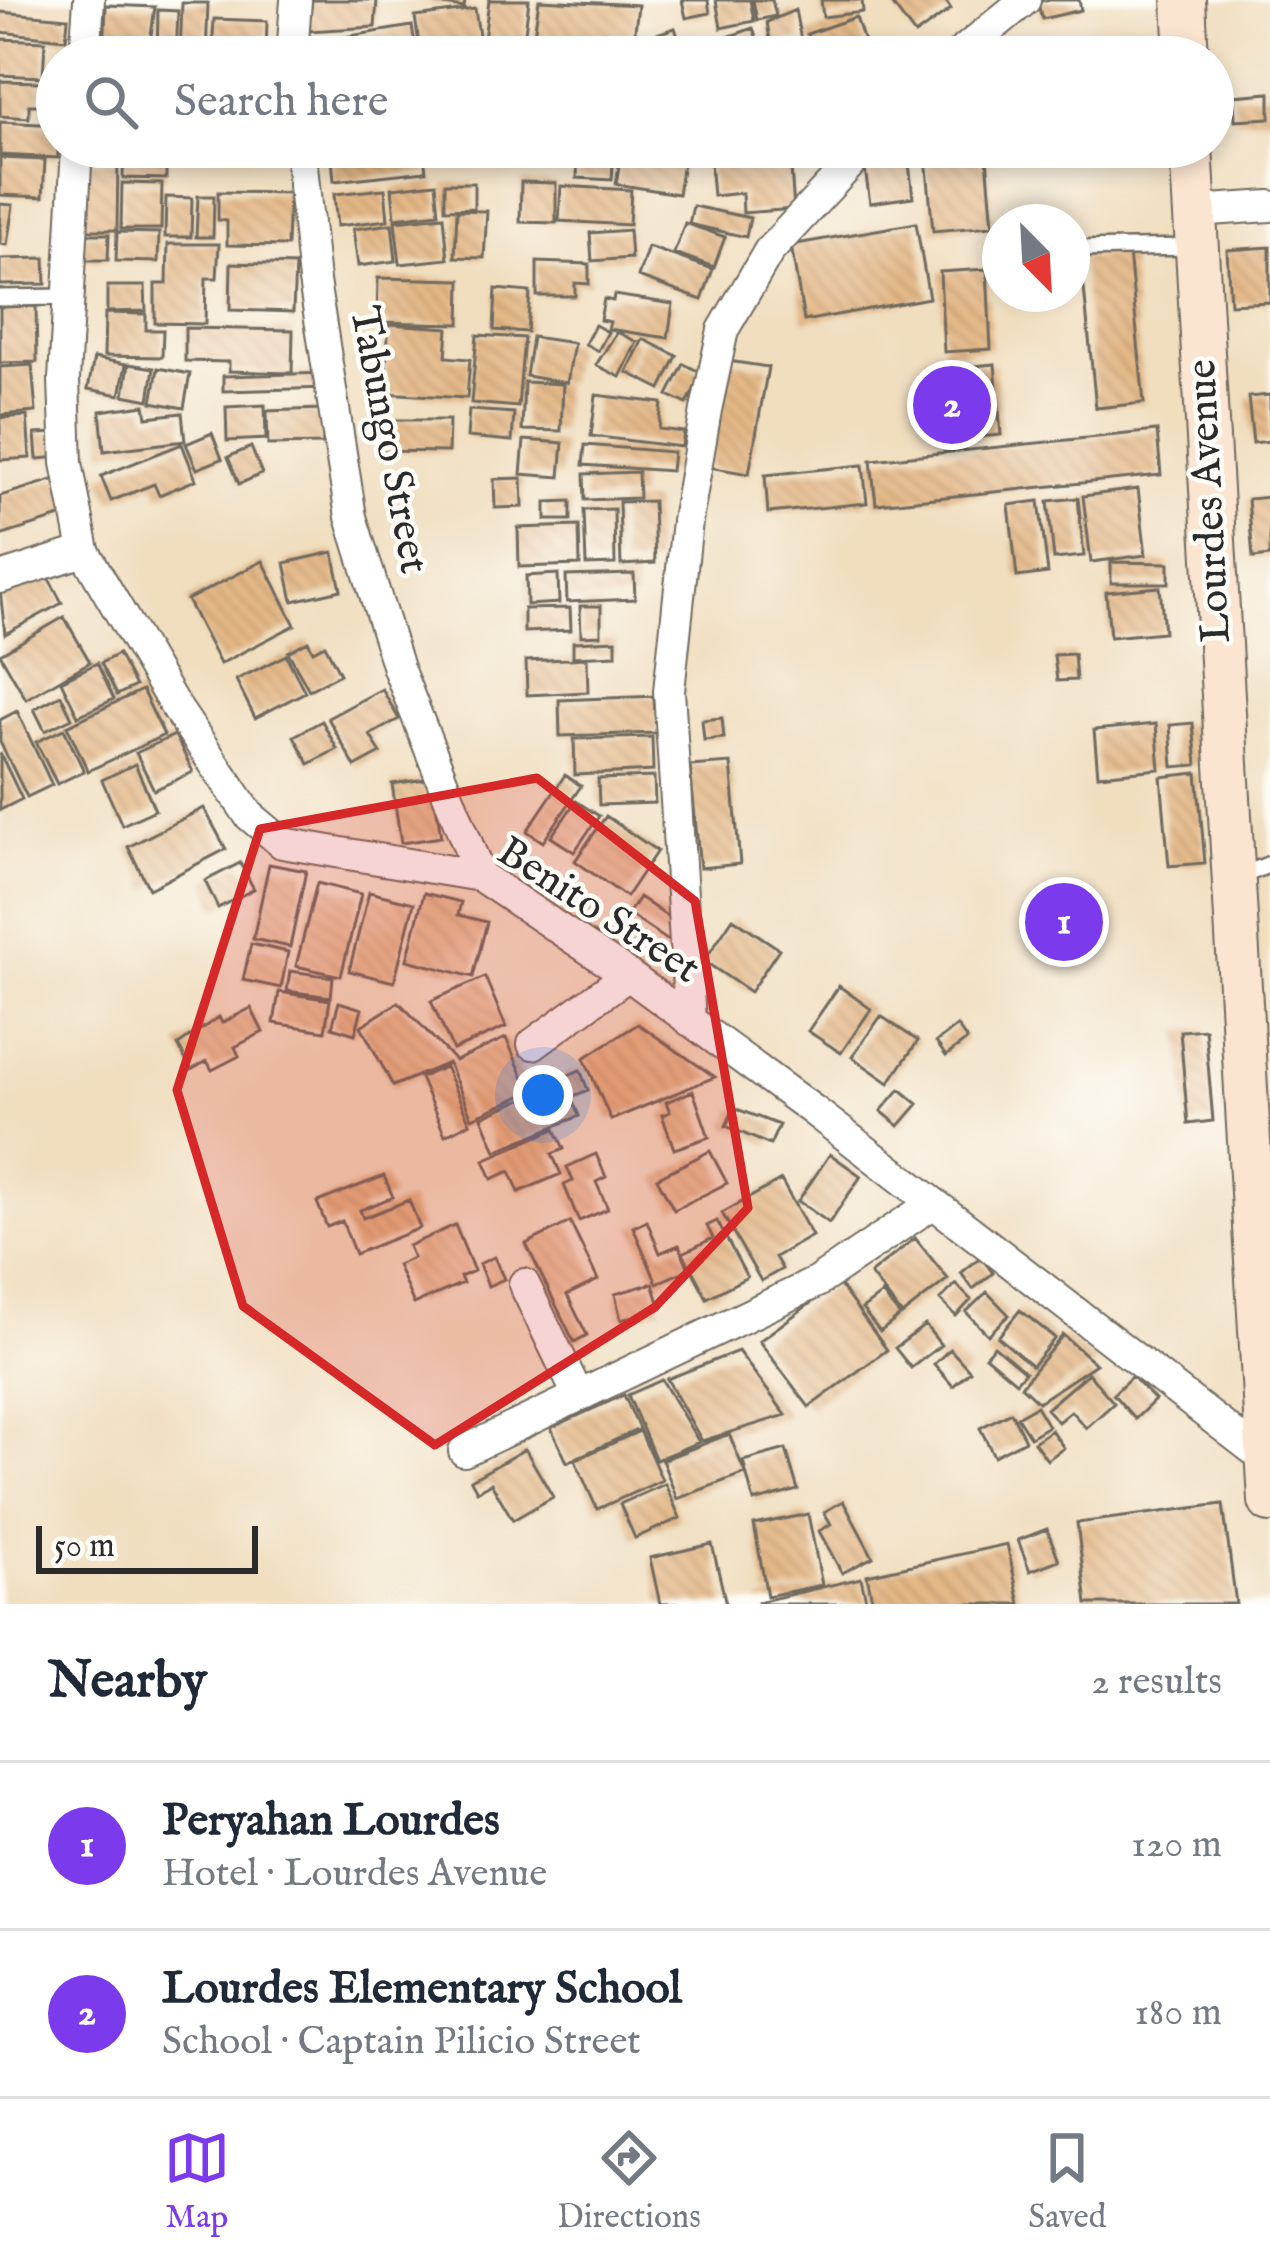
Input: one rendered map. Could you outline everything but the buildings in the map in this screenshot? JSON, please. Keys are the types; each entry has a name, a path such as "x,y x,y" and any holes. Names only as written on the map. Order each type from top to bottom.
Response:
{"main road":[{"path":"1184,0 1186,36"},
{"name":"Lourdes Avenue","path":"1192,168 1252,871 1268,1480"}],"street":[{"path":"86,36 89,0"},
{"path":"293,36 296,0"},
{"path":"981,36 1025,0"},
{"name":"Benito Street","path":"75,168 65,297 67,463 84,551 173,703 248,815 282,843 480,877 628,975 932,1204 1268,1480"},
{"name":"Tabungo Street","path":"302,168 314,281 351,517 398,668 480,877"},
{"path":"690,1021 669,691 687,521 706,410 723,330 769,251 846,168"},
{"path":"1196,229 1270,206"},
{"path":"0,578 84,551"},
{"path":"533,1044 628,975"},
{"path":"464,1450 817,1282 932,1204"},
{"path":"524,1284 578,1395"}],"lane":[{"path":"1090,246 1196,229"},
{"path":"0,298 65,297"}],"highlighted area":[{"path":"537,778 695,901 748,1208 655,1307 435,1445 243,1306 177,1090 260,829"}],"place":[{"name":"Lourdes Elementary School","path":"952,405"},
{"name":"Peryahan Lourdes","path":"1064,922"}]}
